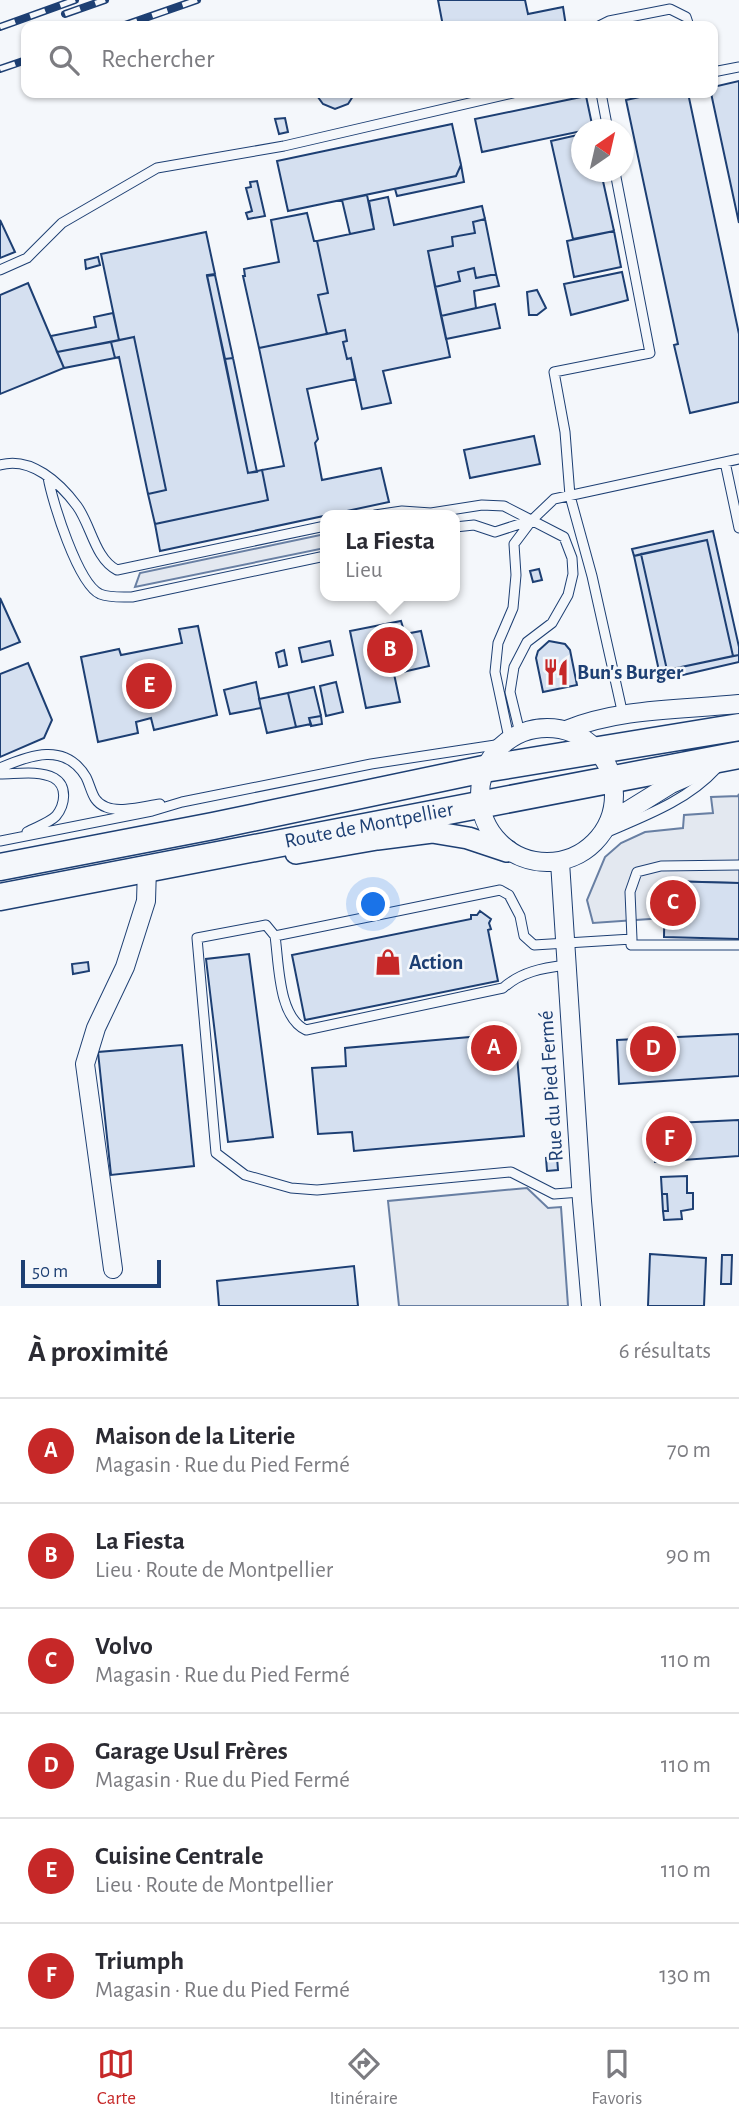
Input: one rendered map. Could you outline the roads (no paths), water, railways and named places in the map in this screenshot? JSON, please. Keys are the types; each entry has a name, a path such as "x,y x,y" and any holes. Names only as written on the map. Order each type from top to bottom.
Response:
{"main road":[{"name":"Route de Montpellier","path":"0,867 214,827 484,769 739,727"},
{"name":"Route de Montpellier","path":"0,897 480,803 733,757"}],"street":[{"path":"566,730 590,720 623,715 739,704"},
{"path":"508,851 489,831 480,803 484,769 491,756 511,738 542,728 566,730 582,737 597,750 607,764 613,778 614,809 606,828"},
{"path":"208,856 242,863 432,832 468,838 532,862 560,862 584,852 606,828 671,784 733,757"},
{"name":"Rue du Pied Fermé","path":"560,862 591,1306"},
{"path":"113,1269 85,1065 96,1028 125,967 146,901 147,868"}],"lane":[{"path":"608,21 670,9 687,17 688,21"},
{"path":"718,71 739,67"},
{"path":"0,270 27,258 62,223 157,168 284,146 491,98"},
{"path":"602,98 605,119"},
{"path":"617,182 650,354 554,372 565,432 570,496 592,576 623,715"},
{"path":"511,738 496,688 495,672 499,643 513,608 516,575 514,544 532,520 554,499 739,459"},
{"path":"725,462 739,528"},
{"path":"0,465 7,463 29,466 48,475 78,507 105,561 117,570 320,527"},
{"path":"48,475 50,492 75,558 85,581 99,593 132,597 320,557"},
{"path":"452,510 504,506 564,537 572,558 573,574 568,595 552,623 527,642 514,667 510,692 511,738"},
{"path":"460,526 474,525 495,532 532,520"},
{"path":"0,841 371,764 511,738"},
{"path":"0,768 18,760 53,752 73,761 86,777 93,797 106,807 127,808 183,802"},
{"path":"0,774 38,774 53,778 61,784 65,795 55,818 16,837"},
{"path":"739,865 661,866 638,872 631,892 631,945 739,945"},
{"path":"275,936 500,890 509,895 520,916 524,936 534,945 632,939"},
{"path":"566,965 548,967 515,977 503,988 306,1030 294,1022 285,1004 275,936 266,925 197,937 216,1153 245,1175 291,1188 317,1190 511,1172 554,1194 581,1192"}],"railway":[{"path":"0,27 75,0"},
{"path":"65,14 105,0"},
{"path":"136,21 197,0"},
{"path":"0,69 21,62"}],"place":[{"name":"La Fiesta","path":"390,650"},
{"name":"Bun's Burger","path":"556,672"},
{"name":"Cuisine Centrale","path":"149,686"},
{"name":"Volvo","path":"673,903"},
{"name":"Action","path":"388,962"},
{"name":"Maison de la Literie","path":"494,1048"},
{"name":"Garage Usul Frères","path":"653,1049"},
{"name":"Triumph","path":"669,1139"}]}
